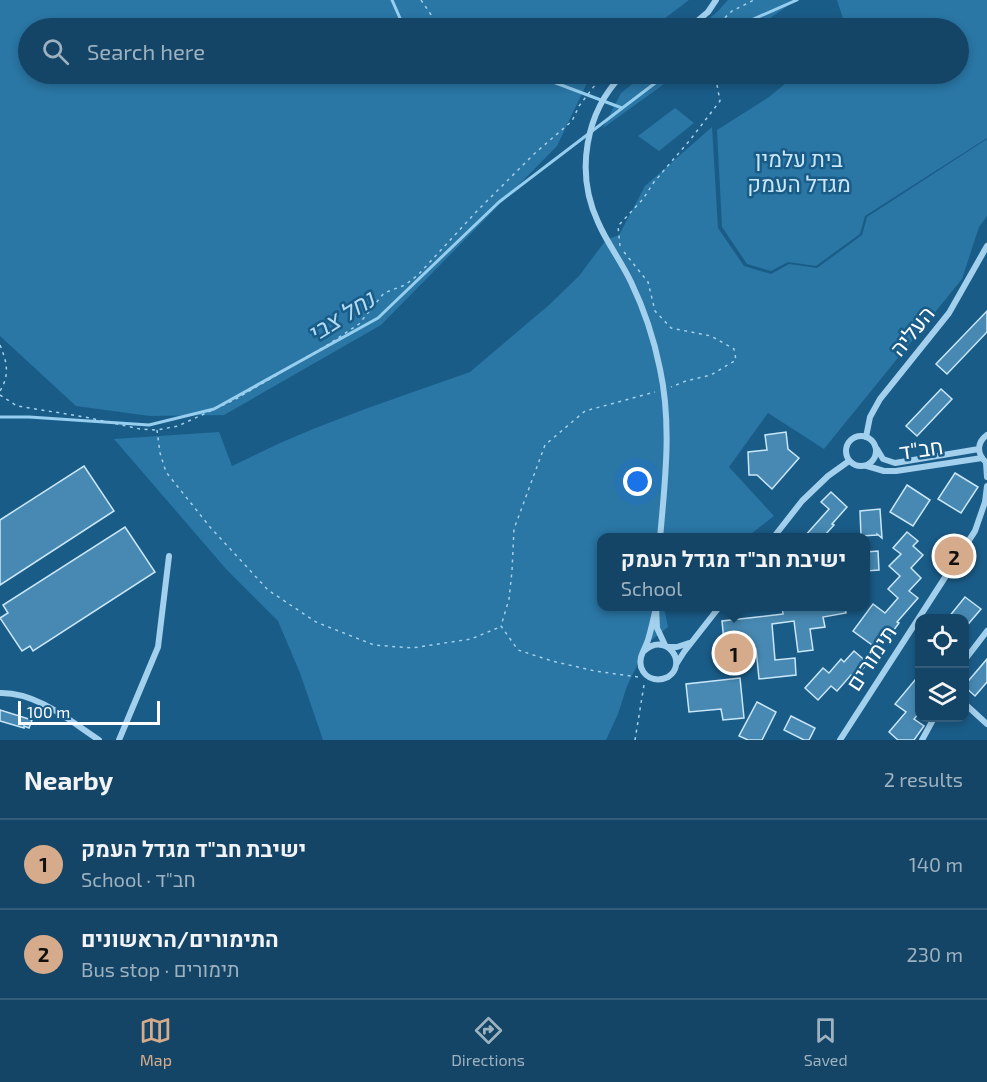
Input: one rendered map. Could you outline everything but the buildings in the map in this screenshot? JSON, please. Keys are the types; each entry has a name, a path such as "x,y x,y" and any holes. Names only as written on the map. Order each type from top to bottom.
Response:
{"street":[{"path":"701,18 717,0"},
{"path":"614,84 601,103 591,127 586,153 587,181 590,201 599,224 638,296 657,353 664,390 667,429 660,533"},
{"name":"העליה","path":"866,437 870,417 880,399 949,313 987,246"},
{"path":"987,428 987,435 981,441 979,448 985,461 987,477"},
{"path":"855,437 866,437 877,449 876,458 867,466 855,466 849,461 846,450 847,445 855,437"},
{"name":"חב\"ד","path":"877,449 883,459 895,463 979,448"},
{"path":"777,533 802,501 828,476 849,461"},
{"name":"חב\"ד","path":"867,466 884,471 896,471 985,461"},
{"name":"תימורים","path":"840,740 975,531 986,500 987,486"},
{"path":"119,740 158,647 169,556"},
{"path":"655,611 640,662 644,672 653,679 665,679 674,671 692,641 716,611"},
{"path":"656,611 657,628 667,646 674,653 676,665"},
{"path":"969,655 987,632"},
{"path":"644,651 654,644 677,647 692,641"},
{"path":"0,693 8,692 39,701 99,740"},
{"path":"969,708 987,724"},
{"path":"922,740 931,722"}],"path":[{"path":"421,0 433,18"},
{"path":"725,18 732,11 754,0"},
{"path":"0,395 17,406 140,429 157,430 178,426 234,400 359,324 384,293 405,285 418,275 534,154 572,121 579,106 596,84"},
{"path":"501,627 509,599 514,529 544,445 585,411 711,375 736,360 734,349 711,336 671,328 655,311 648,282 620,246 618,226 643,200 654,182 690,141 720,101 717,84"},
{"path":"0,345 8,370 5,384 0,391"},
{"path":"157,430 160,453 166,472 210,527 268,590 316,622 374,645 412,648 471,639 501,627"},
{"path":"501,627 518,650 595,671 645,678 635,740"}],"green space":[{"path":"0,0 689,0 665,18 18,18 18,84 587,84 557,146 381,325 224,415 150,416 76,406 0,336"},
{"path":"728,0 796,0 770,18 710,18"},
{"name":"בית עלמין מגדל העמק","path":"837,0 987,0 987,138 865,216 860,234 816,266 788,262 771,271 747,264 722,227 717,130 769,97 785,84 969,84 969,18 843,18"},
{"path":"632,84 664,84 603,128 621,93"},
{"path":"675,108 694,123 659,151 638,136"},
{"path":"712,127 718,228 744,266 771,274 789,264 817,268 862,235 867,217 987,139 987,216 979,227 962,279 824,449 768,413 729,467 774,516 752,533 597,533 597,611 665,611 668,627 648,643 627,686 606,740 323,740 300,673 278,621 226,569 114,439 219,432 232,466 313,429 470,372 549,305 579,276 606,240 619,235 645,186"}],"waterway":[{"path":"392,0 400,18"},
{"name":"נחל צבי","path":"756,18 797,0"},
{"path":"558,84 622,108"},
{"name":"נחל צבי","path":"0,417 149,425 214,409 378,318 499,202 654,84"}],"place":[{"name":"התימורים/הראשונים","path":"954,556"},
{"name":"ישיבת חב\"ד מגדל העמק","path":"734,653"}]}
